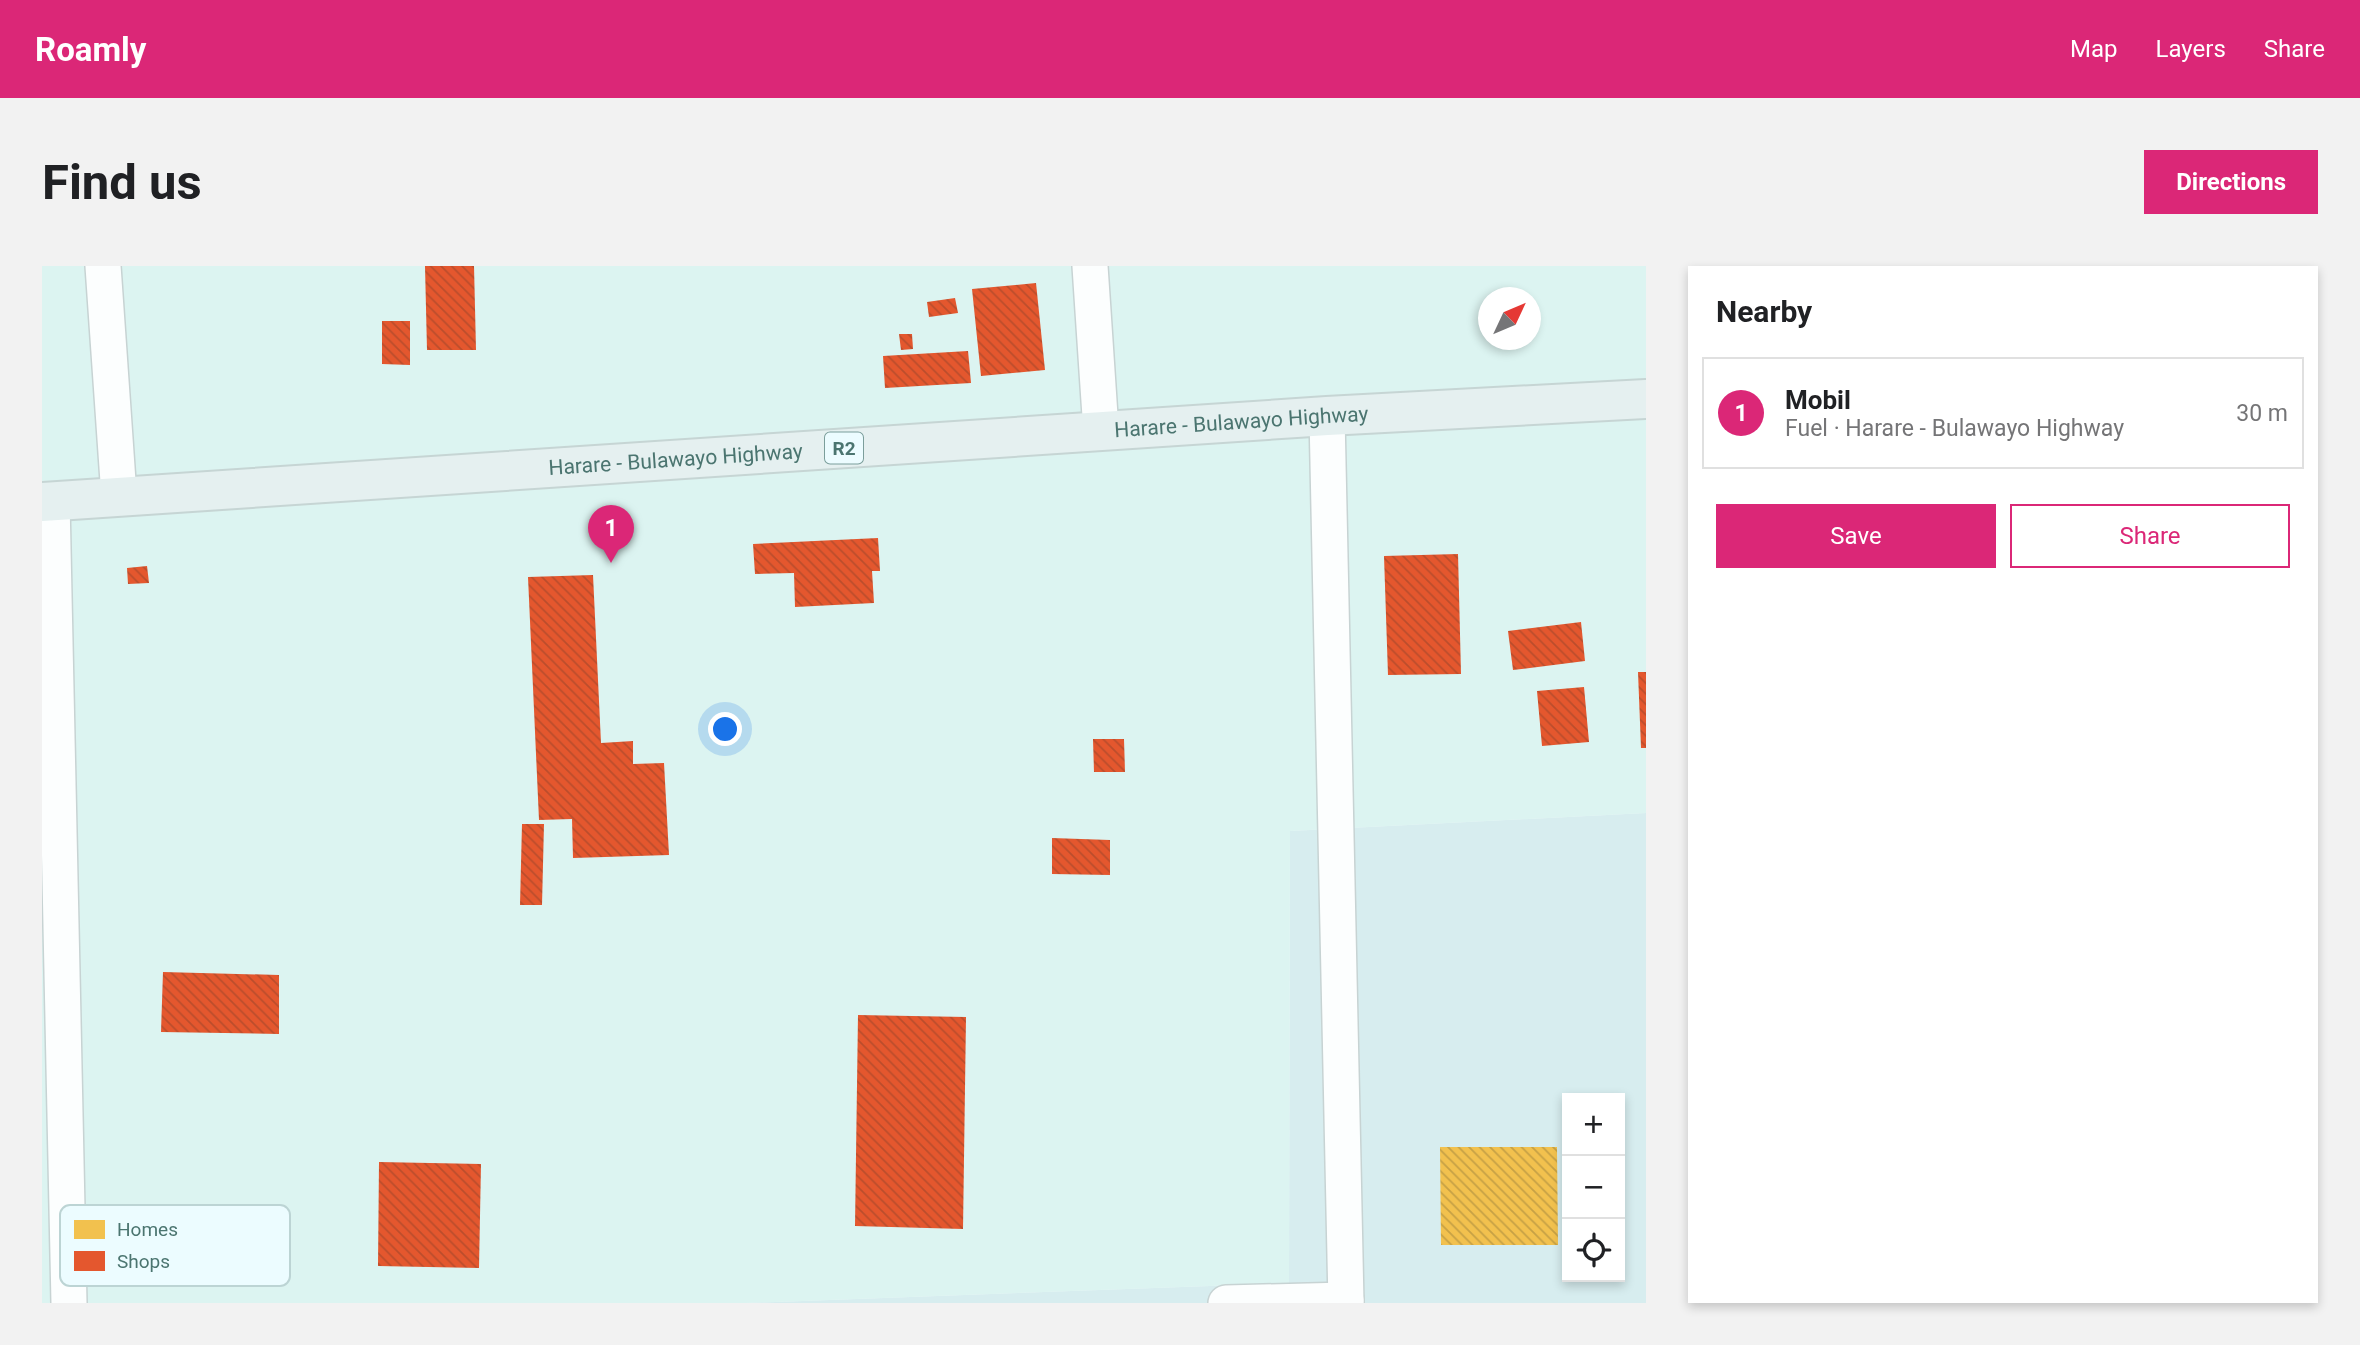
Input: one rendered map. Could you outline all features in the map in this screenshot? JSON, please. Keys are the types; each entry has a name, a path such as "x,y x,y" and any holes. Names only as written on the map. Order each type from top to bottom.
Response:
{"highway":[{"name":"Harare - Bulawayo Highway","path":"47,501 1328,416 1646,399"}],"street":[{"path":"103,266 120,496"},
{"path":"1090,266 1101,432"},
{"path":"1226,1303 1346,1302 1328,416"},
{"path":"47,501 66,1205"}],"shaded area":[{"path":"42,266 1646,266 1646,813 1290,831 1289,1283 745,1303 42,1303"},
{"path":"1646,813 1646,1303 745,1303 1289,1283 1290,831"}],"building: Homes":[{"path":"1440,1147 1557,1147 1558,1245 1441,1245"}],"building: Shops":[{"path":"425,266 474,266 476,350 427,350"},
{"path":"1036,283 1045,370 981,376 972,289"},
{"path":"955,298 958,313 929,317 927,302"},
{"path":"382,321 410,321 410,365 382,364"},
{"path":"899,334 912,334 913,349 901,350"},
{"path":"968,351 971,383 885,388 883,356"},
{"path":"878,538 880,571 872,571 874,603 795,607 794,573 755,574 753,544"},
{"path":"1458,554 1461,674 1388,675 1384,556"},
{"path":"147,566 149,583 128,584 127,568"},
{"path":"593,575 601,743 633,741 633,764 664,763 669,855 573,858 572,819 539,820 528,577"},
{"path":"1581,622 1585,661 1513,670 1508,631"},
{"path":"1638,672 1646,672 1646,748 1641,748"},
{"path":"1584,687 1589,742 1542,746 1537,691"},
{"path":"1093,739 1124,739 1125,772 1094,772"},
{"path":"522,824 544,824 542,905 520,905"},
{"path":"1052,838 1110,840 1110,875 1052,874"},
{"path":"163,972 279,975 279,1034 161,1032"},
{"path":"858,1015 966,1017 963,1229 855,1226"},
{"path":"379,1162 481,1164 479,1268 378,1266"}],"place":[{"name":"Mobil","path":"611,563"}]}
